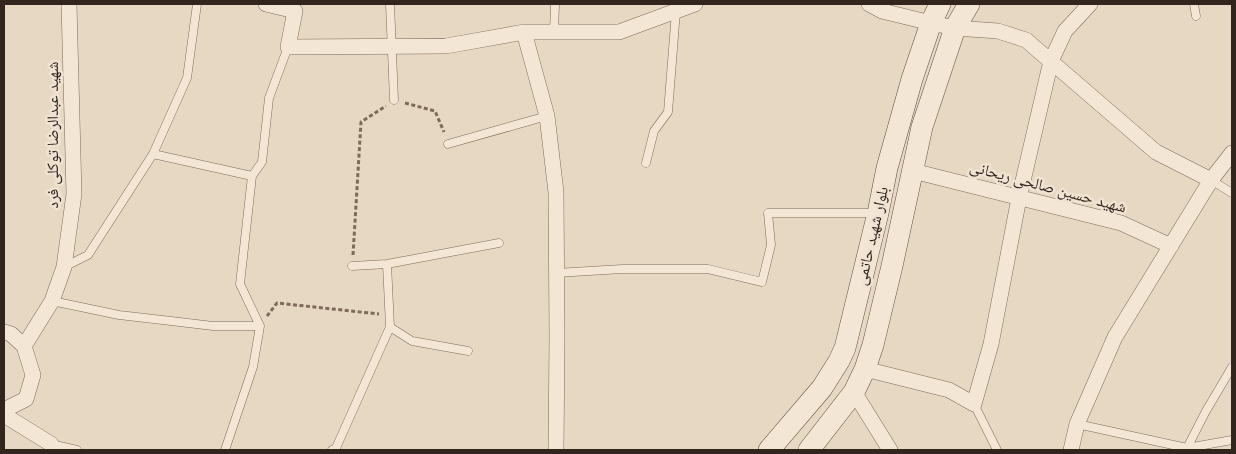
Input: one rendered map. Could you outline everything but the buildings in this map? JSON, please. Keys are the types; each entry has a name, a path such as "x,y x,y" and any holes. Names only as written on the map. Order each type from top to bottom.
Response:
{"main road":[{"name":"بلوار شهید حاتمی","path":"769,450 822,388 845,348 878,214 887,168 912,79 931,23 940,4"},
{"name":"بلوار شهید حاتمی","path":"809,450 854,392 865,369 873,345 892,266 922,127 955,28 969,4"}],"street":[{"name":"شهید عبدالرضا توکلی فرد","path":"24,346 52,301 64,267 74,194 69,4"},
{"path":"266,4 294,11 288,47 446,46 524,32 619,32 676,7 695,4"},
{"path":"869,4 882,11 931,23 955,28 998,31 1026,40 1156,152 1211,180"},
{"path":"865,369 949,390 974,404 991,344 1019,198 1051,61 1065,31 1090,4"},
{"path":"524,32 546,116 556,192 556,450"},
{"path":"1071,450 1077,424 1115,337 1211,180 1232,153"},
{"name":"شهید حسین صالحی ریحانی","path":"913,171 1121,223 1171,246"},
{"path":"4,332 12,334 24,346 33,375 26,399 4,410"},
{"path":"854,392 890,450"},
{"path":"4,415 53,447"}],"lane":[{"path":"64,267 88,256 153,154 187,78 197,4"},
{"path":"390,4 394,100"},
{"path":"554,32 556,4"},
{"path":"1194,4 1196,16"},
{"path":"646,163 654,131 668,112 676,7"},
{"path":"225,450 253,368 260,326 240,284 252,176 262,162 269,98 288,47"},
{"path":"448,144 546,116"},
{"path":"153,154 252,176"},
{"path":"1211,180 1232,193"},
{"path":"556,273 622,269 708,269 762,282 772,245 768,213 878,214"},
{"path":"352,266 387,264 499,243"},
{"path":"332,450 336,448 390,327 387,264"},
{"path":"52,301 119,315 213,326 260,326"},
{"path":"390,327 412,341 468,351"},
{"path":"1189,449 1206,411 1232,368"},
{"path":"974,404 997,450"},
{"path":"1077,424 1189,449 1232,440"},
{"path":"53,447 77,450"}],"path":[{"path":"352,266 361,122 394,100 435,111 448,144"},
{"path":"260,326 277,303 389,315"}]}
